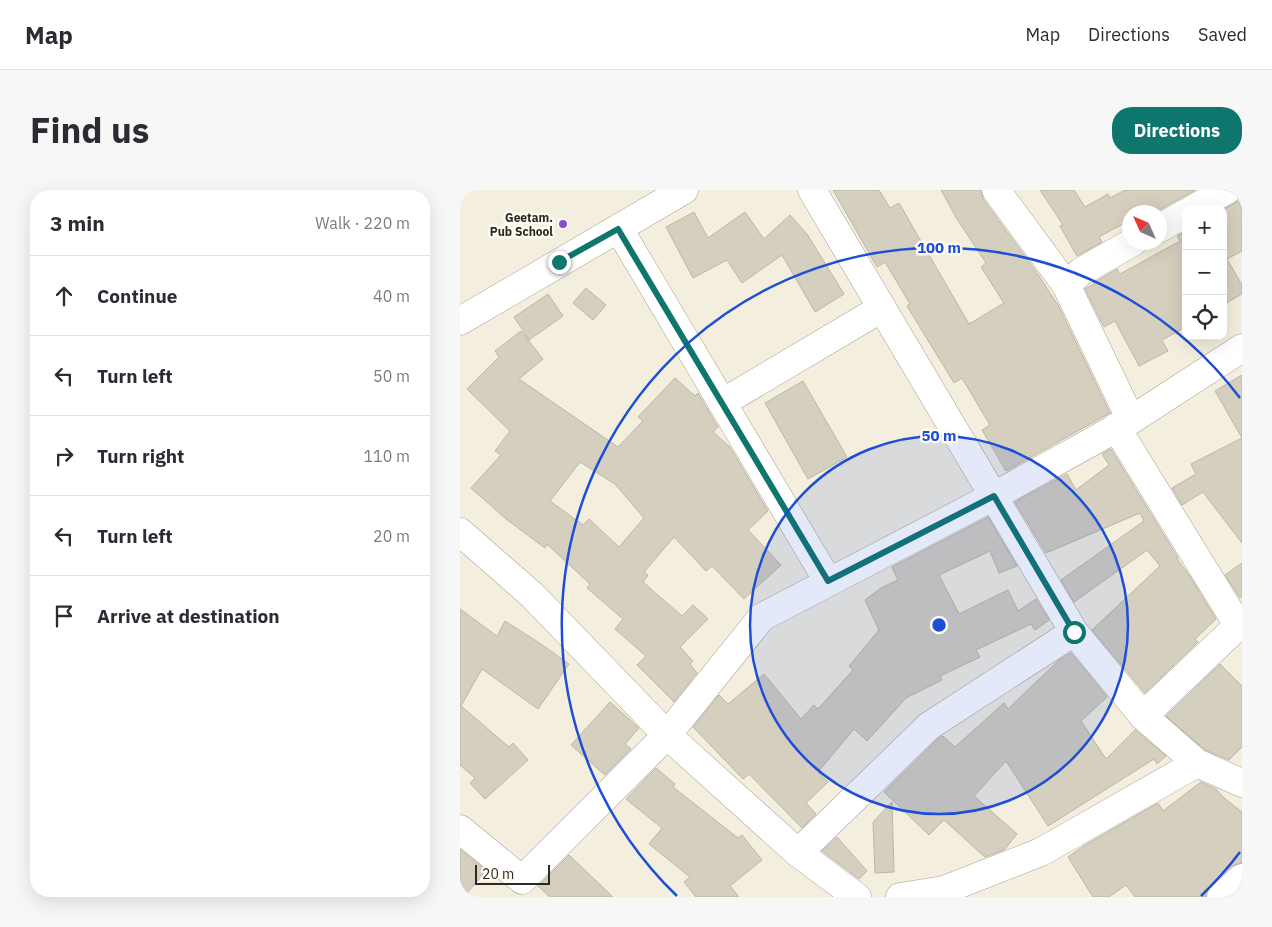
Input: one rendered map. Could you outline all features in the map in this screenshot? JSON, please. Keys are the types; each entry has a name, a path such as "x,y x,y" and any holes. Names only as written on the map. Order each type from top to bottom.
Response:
{"street":[{"path":"460,321 684,190"},
{"path":"812,190 1074,632 1143,716 1197,763 1242,783"},
{"path":"996,190 1066,285 1124,424 1240,623 1143,716"},
{"path":"1200,205 1227,190"},
{"path":"1167,224 1182,215"},
{"path":"618,229 828,581"},
{"path":"1066,285 1082,271 1122,248"},
{"path":"722,403 882,308"},
{"path":"460,830 522,880 667,735 762,617 994,496 1124,424 1242,348"},
{"path":"460,532 532,595 667,735 798,853 857,897"},
{"path":"798,853 930,726 1074,632"},
{"path":"900,897 944,890 1041,852 1197,763"},
{"path":"1221,897 1242,878"}],"building":[{"path":"833,190 879,190 890,208 899,203 969,324 1004,303 981,267 986,263 957,219 941,190 981,190 983,199 1058,305 1110,413 1006,471 982,430 990,425 962,378 954,383 907,306 910,304 885,262 877,267"},
{"path":"1040,190 1074,190 1085,207 1108,194 1110,198 1125,190 1195,190 1167,206 1122,205 1122,224 1099,237 1102,242 1077,256 1060,226 1063,225"},
{"path":"1238,201 1242,209 1242,251 1227,259 1227,250 1227,208"},
{"path":"694,212 708,238 745,212 764,239 790,215 807,234 844,294 815,312 782,255 742,283 727,260 693,278 666,227"},
{"path":"1182,233 1182,329 1162,340 1168,351 1139,366 1115,321 1104,327 1085,289 1117,269 1120,274 1164,250 1167,250 1167,248 1180,241 1177,236"},
{"path":"1227,259 1242,285 1242,294 1227,303"},
{"path":"586,288 606,305 593,320 573,303"},
{"path":"548,294 563,316 529,340 514,317"},
{"path":"521,331 543,359 519,379 618,447 643,421 638,417 675,378 695,396 698,393 718,427 713,432 730,447 768,511 748,530 781,565 744,599 712,566 706,571 674,537 644,572 648,575 643,582 682,616 693,605 708,619 680,647 693,661 690,664 697,673 674,702 637,665 646,656 615,629 623,619 587,588 590,584 547,544 545,548 506,519 471,488 501,455 495,451 510,431 467,389 499,357 495,351","holes":["580,462 615,484 644,518 619,547 589,519 583,525 550,501"]},
{"path":"1242,375 1242,438 1215,391"},
{"path":"803,381 847,457 808,479 765,403"},
{"path":"1242,438 1242,543 1203,492 1182,505 1172,488 1196,474 1191,464"},
{"path":"1111,449 1177,559 1216,619 1195,639 1198,642 1145,693 1092,630 1160,566 1147,550 1074,602 1061,580 1144,521 1140,513 1046,553 1015,502 1067,474 1076,490 1109,465 1102,454"},
{"path":"988,517 1017,566 999,573 990,551 939,575 959,614 1008,590 1018,611 1036,599 1049,620 1035,630 1031,624 976,650 980,657 940,676 942,680 906,698 867,741 854,729 818,772 828,782 806,803 816,814 802,828 749,774 743,779 693,727 719,695 728,704 764,674 801,719 814,705 818,709 853,670 849,666 879,630 865,600 881,588 898,580 892,567"},
{"path":"1242,563 1242,596 1240,598 1225,575"},
{"path":"460,609 497,636 505,621 569,664 538,709 482,669 461,706 509,747 513,743 528,760 485,799 470,783 475,778 460,765"},
{"path":"1071,653 1107,697 1081,721 1106,759 1135,730 1166,756 1157,764 1154,759 1048,826 1006,761 974,796 1017,834 1004,850 985,857 944,820 929,835 884,792 939,738 943,736 955,747 1004,703 1008,709 1058,661"},
{"path":"1220,664 1242,686 1242,747 1229,760 1205,750 1166,716"},
{"path":"610,702 639,728 625,744 631,749 605,775 571,745"},
{"path":"656,768 675,784 673,787 738,838 742,835 762,860 730,886 739,897 696,897 684,882 690,877 649,844 662,828 626,799"},
{"path":"1201,782 1216,789 1242,812 1242,863 1232,866 1211,885 1206,892 1206,897 1135,897 1126,885 1109,897 1093,897 1068,857 1085,845 1158,803 1163,811"},
{"path":"892,802 894,872 875,873 873,822"},
{"path":"837,837 867,871 859,879 822,851"},
{"path":"460,849 486,870 464,897 460,897"},
{"path":"569,855 613,897 550,897 538,886"}],"place":[{"name":"Geetam. Pub School","path":"563,224"}],"route":[{"path":"559,262 618,229 828,581 994,496 1074,632"}]}
